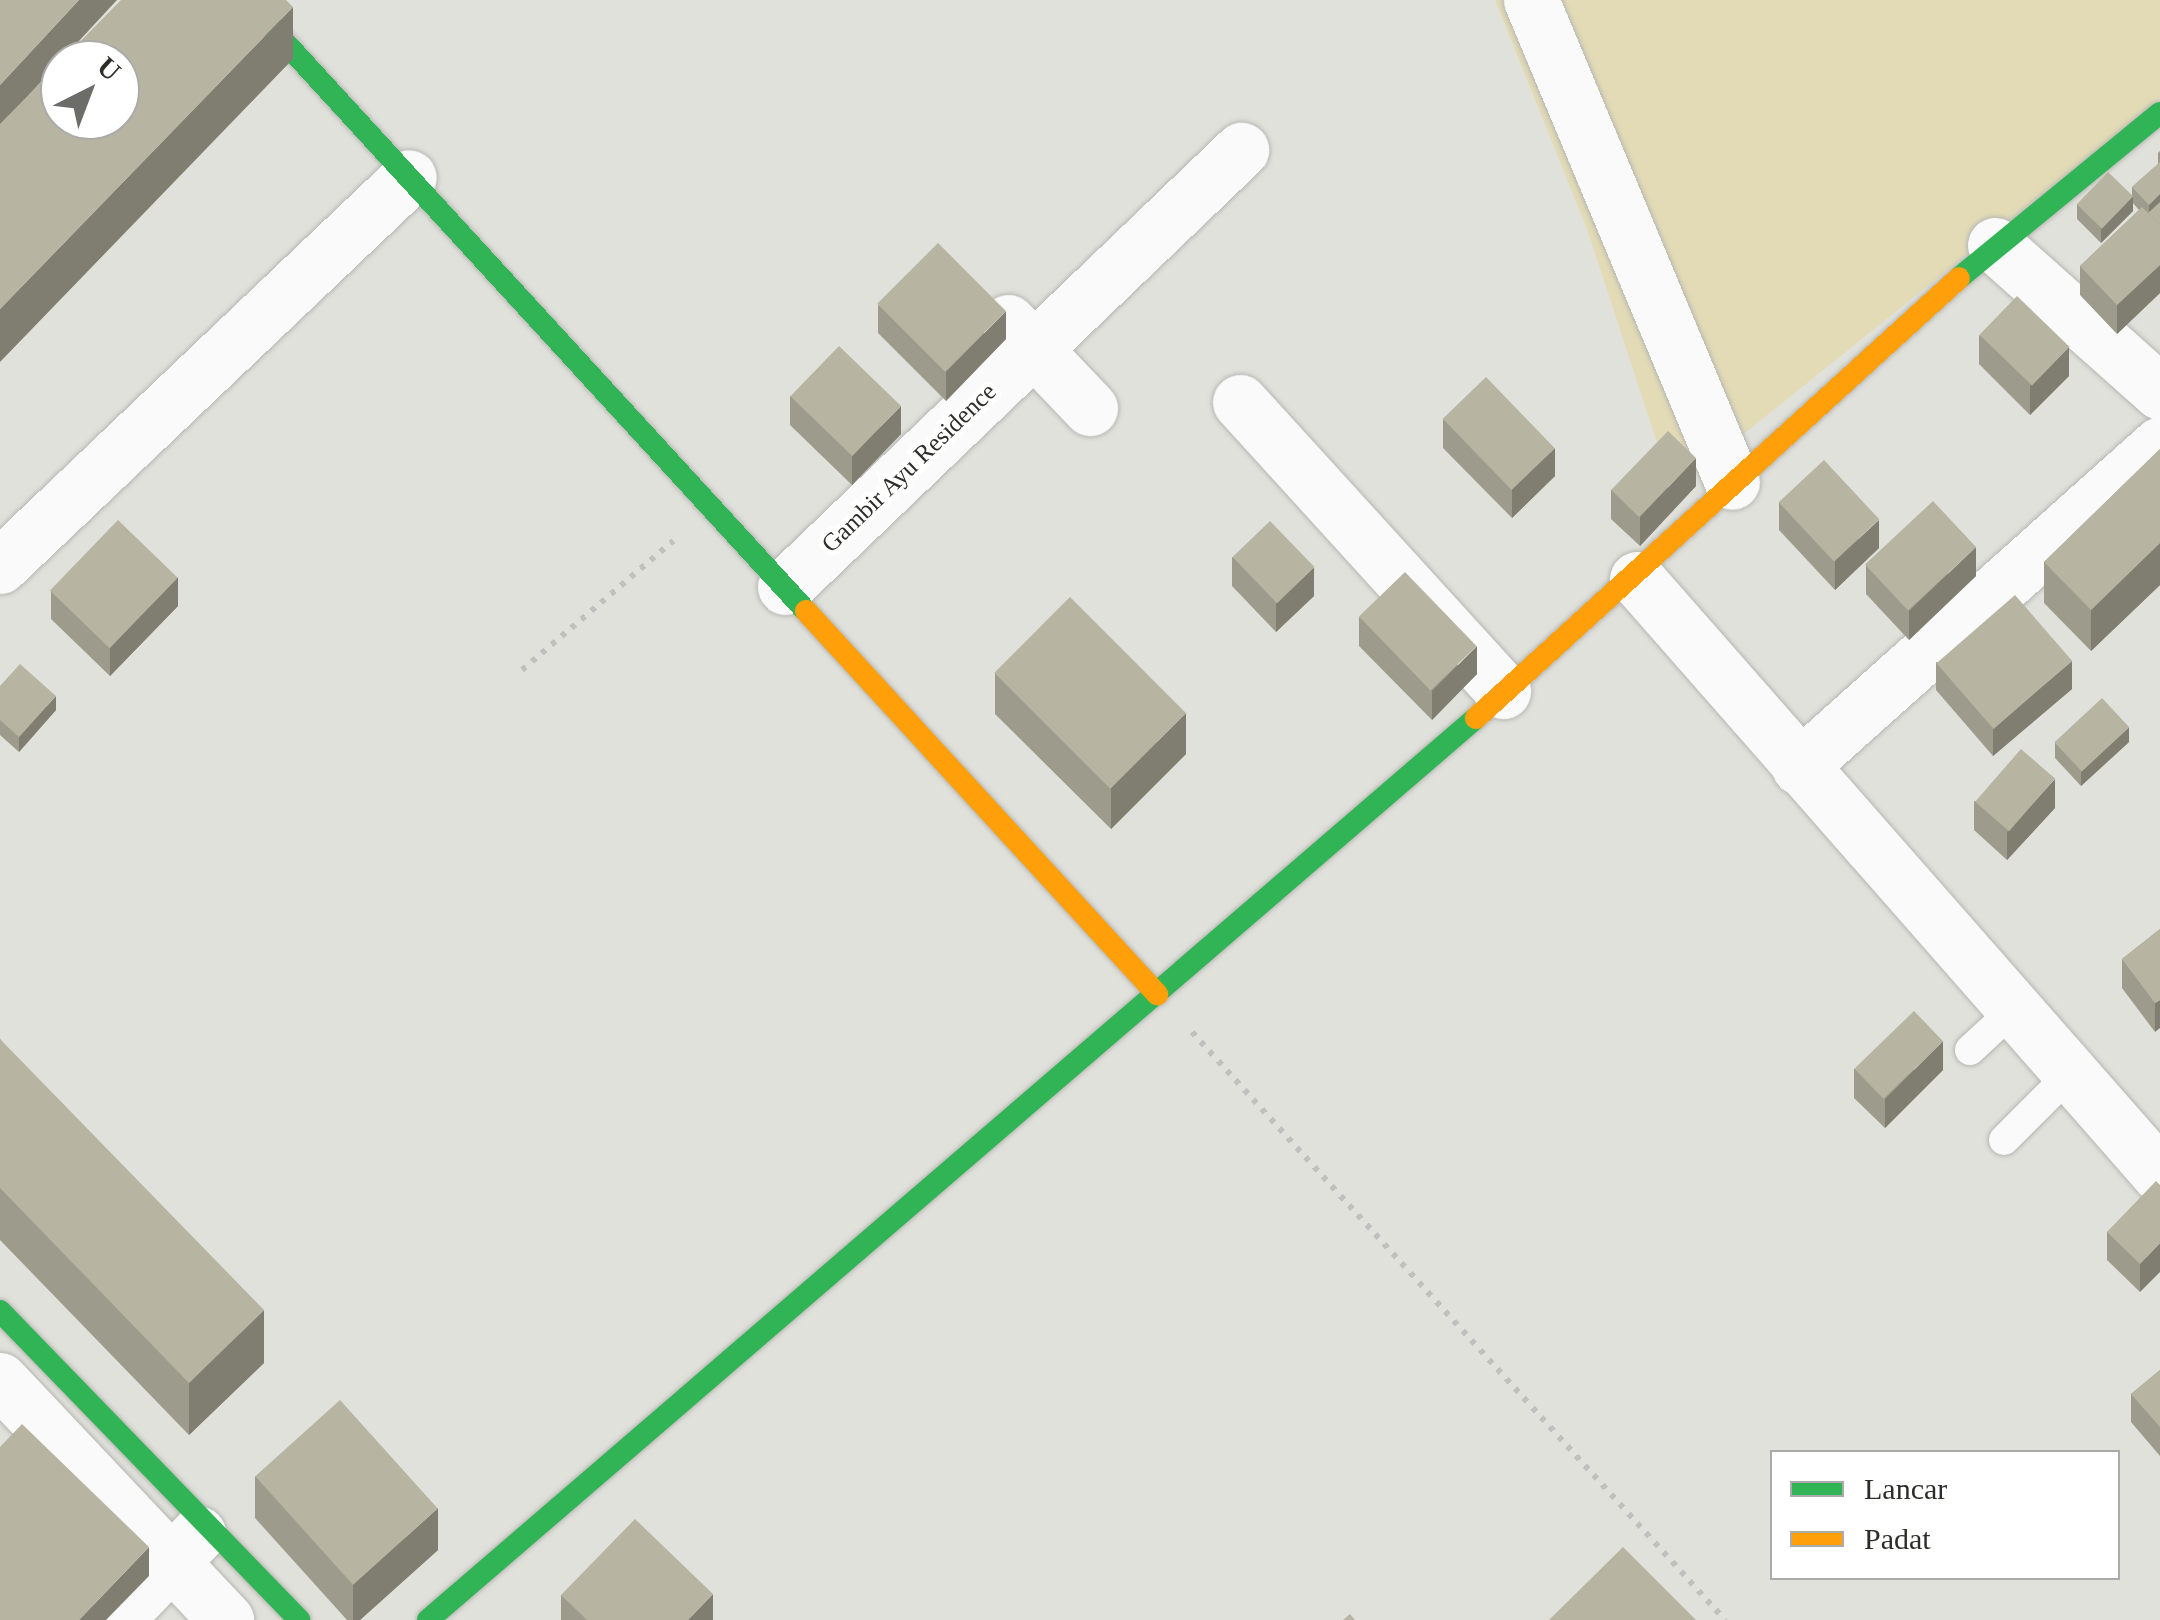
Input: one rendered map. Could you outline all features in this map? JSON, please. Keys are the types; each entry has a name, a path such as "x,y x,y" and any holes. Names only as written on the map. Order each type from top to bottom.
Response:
{"street":[{"path":"246,0 1158,994"},
{"path":"1530,0 1732,482"},
{"path":"428,1620 1637,578 1732,482 1994,245 2160,113"},
{"name":"Gambir Ayu Residence","path":"785,586 1241,150"},
{"path":"0,566 409,177"},
{"path":"1994,245 2160,392"},
{"path":"972,284 1090,408"},
{"path":"1240,402 1503,690"},
{"path":"1798,767 2160,444"},
{"path":"1637,578 2011,1012 2160,1175"},
{"path":"0,1310 190,1543 226,1620"},
{"path":"0,1380 190,1543 299,1620"},
{"path":"116,1620 190,1543"}],"lane":[{"path":"1970,1050 2011,1012"},
{"path":"2004,1140 2069,1075"}],"path":[{"path":"522,670 712,508"},
{"path":"1158,994 1725,1620"}],"shaded area":[{"path":"1495,0 2160,0 2160,99 1673,491 1587,229"}],"building":[{"path":"0,0 79,0 40,40 0,85"},
{"path":"121,0 286,0 293,7 0,309 0,124 40,83 40,140 140,140 140,40 82,40"},
{"path":"2160,162 2160,194 2149,205 2132,187"},
{"path":"2108,172 2133,196 2102,229 2077,204"},
{"path":"2160,202 2160,225 2148,213"},
{"path":"2142,207 2160,225 2160,265 2117,305 2080,266"},
{"path":"938,243 1006,311 945,372 877,304"},
{"path":"2017,296 2070,347 2032,386 1979,335"},
{"path":"839,346 901,406 852,456 790,396"},
{"path":"1486,377 1555,448 1512,490 1443,419"},
{"path":"1668,431 1696,458 1639,517 1611,490"},
{"path":"2160,449 2160,543 2091,610 2044,562"},
{"path":"1824,460 1879,519 1834,562 1779,502"},
{"path":"1933,501 1976,547 1908,611 1865,564"},
{"path":"118,520 178,578 110,648 50,590"},
{"path":"1270,521 1314,567 1277,603 1233,557"},
{"path":"1405,572 1477,646 1431,691 1359,616"},
{"path":"2015,595 2072,661 1994,729 1937,663"},
{"path":"1070,597 1186,713 1110,789 994,673"},
{"path":"20,664 56,696 19,737 0,720 0,686"},
{"path":"2102,698 2129,727 2082,772 2054,742"},
{"path":"2021,749 2055,779 2009,831 1975,802"},
{"path":"2160,929 2160,1000 2155,1003 2122,959"},
{"path":"1914,1011 1943,1041 1883,1099 1854,1069"},
{"path":"0,1039 264,1310 189,1383 0,1188"},
{"path":"2156,1181 2160,1185 2160,1243 2140,1264 2107,1232"},
{"path":"2160,1370 2160,1427 2131,1394"},
{"path":"340,1400 438,1508 353,1585 255,1476"},
{"path":"22,1424 149,1547 79,1620 0,1620 0,1447"},
{"path":"635,1519 713,1594 688,1620 587,1620 561,1595"},
{"path":"1623,1547 1696,1620 1549,1620"}],"traffic: fast":[{"path":"246,0 806,611"},
{"path":"1959,278 2160,113"},
{"path":"428,1620 1476,718"},
{"path":"0,1311 299,1620"}],"traffic: slow":[{"path":"1476,718 1959,278"},
{"path":"806,611 1157,994"}]}
